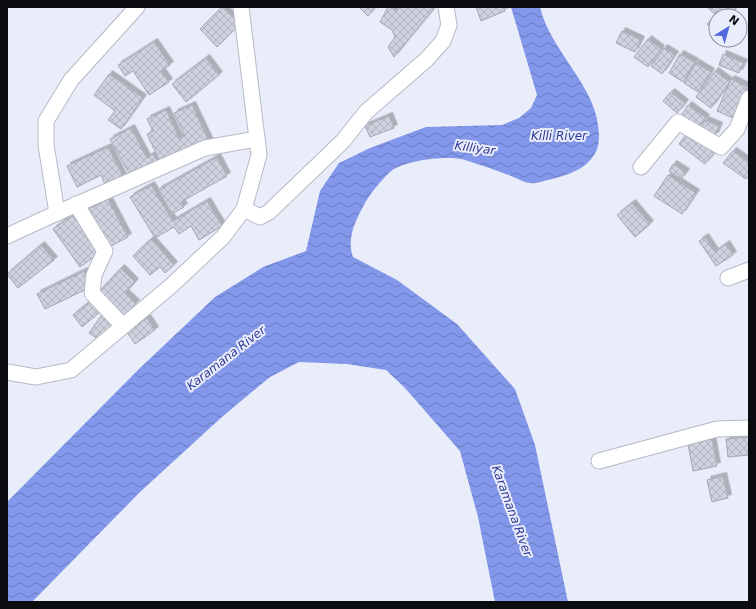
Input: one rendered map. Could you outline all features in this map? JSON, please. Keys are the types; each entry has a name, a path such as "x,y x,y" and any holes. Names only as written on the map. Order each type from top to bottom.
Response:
{"street":[{"path":"57,213 46,146 46,121 71,80 137,7"},
{"path":"7,372 36,377 71,370 172,285 223,237 244,209 259,155 242,7"},
{"path":"244,209 260,217 268,212 343,141 366,112 427,59 443,41 449,25 446,7"},
{"path":"641,167 678,122 721,147 737,129 749,98"},
{"path":"7,236 76,204 205,148 257,139"},
{"path":"76,204 105,251 94,276 92,293 123,326"},
{"path":"728,278 749,270"},
{"path":"599,461 717,429 749,428"}],"water":[{"path":"511,7 540,7 545,23 592,102 597,119 599,137 598,147 594,155 589,162 574,172 535,183 528,183 465,160 458,159 429,159 401,166 394,169 386,176 365,203 353,229 351,236 351,250 353,257 397,280 457,324 515,389 535,445 568,602 495,602 478,517 460,451 405,388 386,370 347,364 299,362 270,377 223,416 140,492 32,602 7,602 7,502 139,369 215,297 263,267 306,251 320,191 339,163 370,148 426,127 502,125 519,118 531,108 537,95"}],"building":[{"path":"222,7 240,24 217,47 200,29"},
{"path":"359,7 375,7 368,16"},
{"path":"388,7 392,7 396,11 399,7 435,7 394,57 388,47 395,37 392,30 380,22"},
{"path":"476,7 503,7 505,11 481,21"},
{"path":"707,7 737,7 736,8"},
{"path":"622,31 641,40 635,52 616,43"},
{"path":"648,39 661,49 648,67 634,57"},
{"path":"154,42 170,65 161,71 169,82 149,95 133,71 125,76 118,65"},
{"path":"664,48 675,55 662,74 651,66"},
{"path":"680,54 695,62 683,82 669,73"},
{"path":"723,54 744,63 739,73 719,65"},
{"path":"206,58 219,75 186,102 172,84"},
{"path":"696,63 711,72 698,92 684,83"},
{"path":"715,71 730,82 711,108 696,97"},
{"path":"109,74 143,98 121,129 108,120 115,111 94,95"},
{"path":"731,79 748,87 733,118 717,111"},
{"path":"671,92 685,103 677,113 663,101"},
{"path":"192,105 210,143 162,166 147,134 153,131 147,119 166,110 179,138 185,136 174,113"},
{"path":"688,105 706,118 698,128 681,116"},
{"path":"389,116 394,128 370,137 365,126"},
{"path":"705,120 719,126 715,136 700,130"},
{"path":"131,128 147,158 153,154 158,162 131,177 110,139"},
{"path":"689,131 716,151 705,164 679,144"},
{"path":"108,147 124,179 106,187 101,175 77,187 67,166"},
{"path":"733,151 749,162 749,175 746,179 723,163"},
{"path":"217,157 227,176 181,202 184,207 172,214 158,190"},
{"path":"673,164 686,172 681,179 669,171"},
{"path":"668,175 696,193 682,214 654,196"},
{"path":"151,185 173,221 207,201 222,226 199,240 191,226 179,234 174,227 155,238 130,197"},
{"path":"108,199 128,237 107,248 87,210"},
{"path":"632,203 650,224 635,237 617,215"},
{"path":"73,215 101,252 80,267 53,229"},
{"path":"705,237 715,252 726,244 733,255 716,266 699,241"},
{"path":"151,239 174,265 165,273 160,267 150,275 133,256"},
{"path":"41,245 54,260 18,288 7,274"},
{"path":"121,268 135,282 125,293 136,303 121,320 95,296"},
{"path":"84,271 91,287 45,309 37,294"},
{"path":"96,297 105,308 82,327 73,315"},
{"path":"103,313 114,321 101,341 89,333"},
{"path":"147,318 155,330 135,344 127,332"},
{"path":"749,437 749,455 728,457 726,439"},
{"path":"712,439 717,466 693,471 688,444"},
{"path":"723,476 728,498 712,502 707,480"}],"water label":[{"name":"Killi River","path":"559,136"},
{"name":"Killiyar","path":"475,148"},
{"name":"Karamana River","path":"226,358"},
{"name":"Karamana River","path":"512,511"}]}
